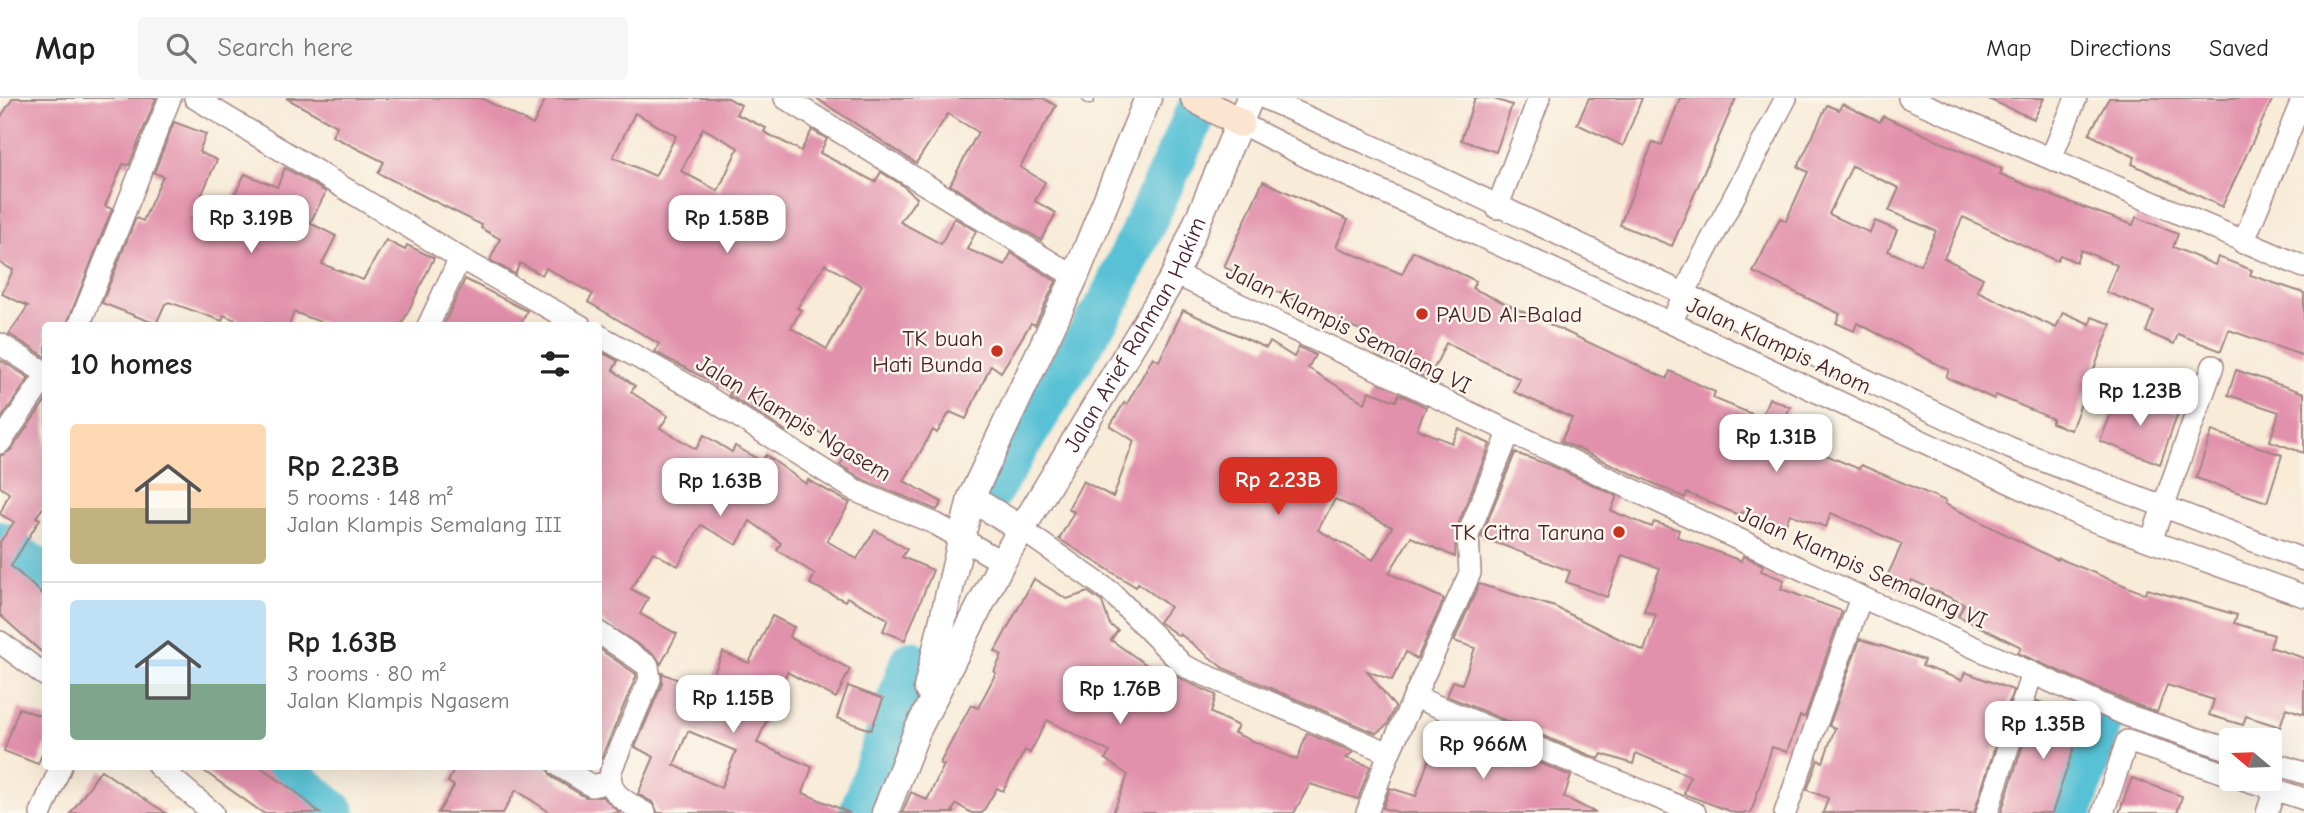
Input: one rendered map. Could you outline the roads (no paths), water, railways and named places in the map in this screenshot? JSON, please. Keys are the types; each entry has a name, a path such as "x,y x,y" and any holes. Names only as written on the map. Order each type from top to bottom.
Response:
{"main road":[{"path":"1195,98 1237,111"}],"street":[{"path":"81,322 170,98"},
{"path":"195,98 460,258 575,322"},
{"path":"785,98 1075,277"},
{"path":"885,813 917,731 971,498 1075,277 1148,98"},
{"name":"Jalan Klampis Anom","path":"1264,98 2010,448 2304,560"},
{"path":"1497,208 1539,98"},
{"path":"1671,323 1786,98"},
{"path":"1909,98 2304,267"},
{"path":"2051,158 2076,98"},
{"path":"2243,243 2303,98"},
{"name":"Jalan Klampis Anom","path":"1237,111 1313,160 1671,323 2084,517 2304,596"},
{"name":"Jalan Arief Rahman Hakim","path":"917,731 1002,562 1175,274 1237,111"},
{"path":"1313,160 1326,125"},
{"path":"430,322 460,258"},
{"name":"Jalan Klampis Semalang VI","path":"1175,274 1861,597 2126,715 2219,746"},
{"name":"Jalan Klampis Ngasem","path":"602,337 698,391 858,492 936,524 1002,562"},
{"path":"0,344 42,372"},
{"path":"2151,541 2213,366"},
{"path":"0,443 42,381"},
{"path":"1367,813 1389,753 1470,573 1468,535 1509,433"},
{"path":"971,498 1021,529 1111,592 1184,666 1389,753"},
{"path":"1785,813 1861,597"},
{"path":"602,635 648,666 650,679 611,769 609,782 617,795 645,813"},
{"path":"0,642 42,673"},
{"path":"1987,813 2032,673"},
{"path":"1415,697 1695,813"},
{"path":"2103,813 2127,741 2219,771"},
{"path":"2282,766 2304,773"},
{"path":"41,813 59,770"},
{"path":"163,770 213,813"},
{"path":"566,770 592,786 609,782"},
{"path":"2267,813 2274,791"},
{"path":"2281,791 2304,799"}],"waterway":[{"path":"985,501 1108,303 1203,98"},
{"path":"0,542 42,572"},
{"path":"860,813 911,661"},
{"path":"2072,813 2101,724"},
{"path":"285,770 335,813"}],"place":[{"name":"PAUD Al-Balad","path":"1422,314"},
{"name":"TK buah Hati Bunda","path":"997,351"},
{"name":"TK Citra Taruna","path":"1619,532"}]}
